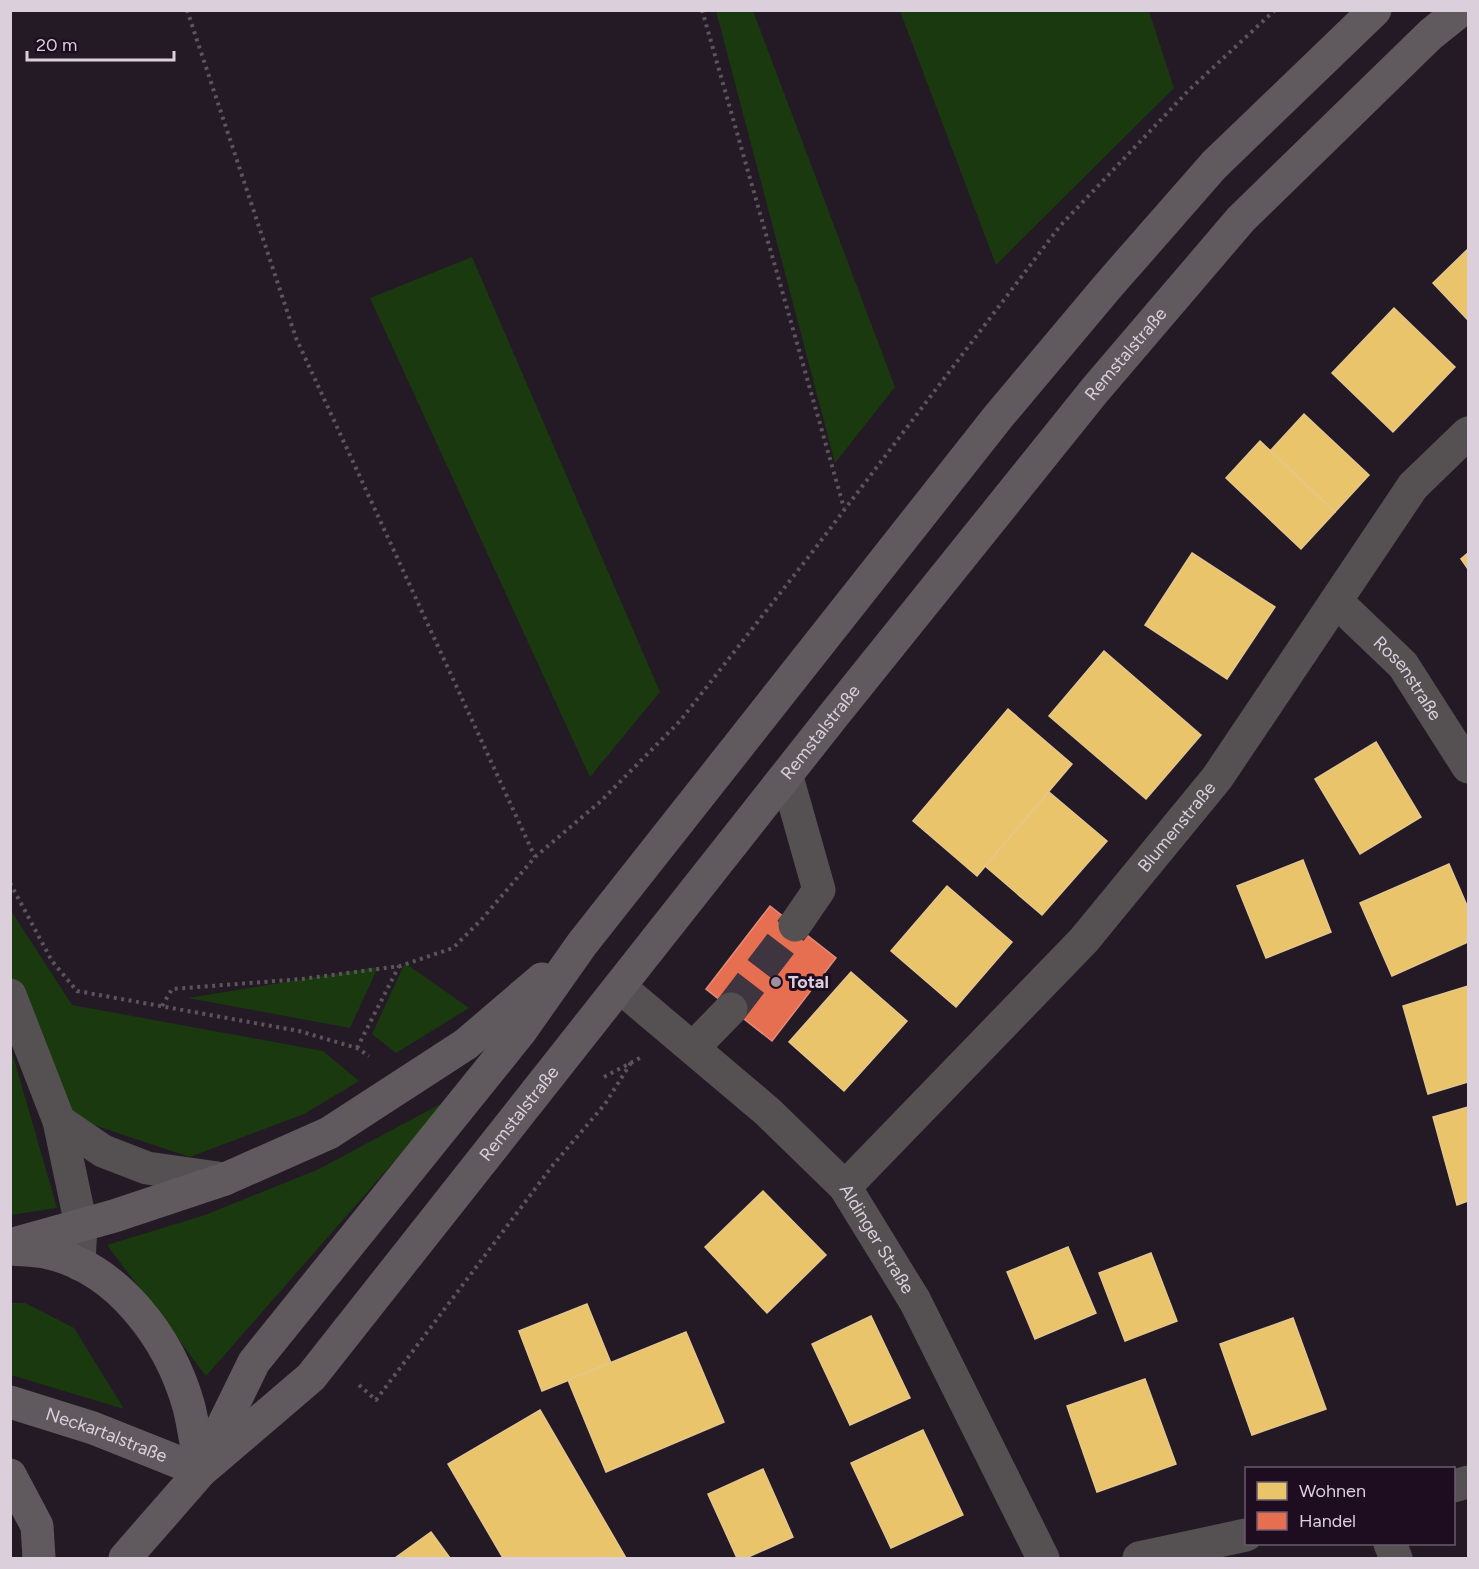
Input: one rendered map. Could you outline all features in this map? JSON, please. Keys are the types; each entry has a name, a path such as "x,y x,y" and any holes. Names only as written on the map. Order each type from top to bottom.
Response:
{"main road":[{"name":"Remstalstraße","path":"201,1471 254,1362 520,1032 582,944 998,417 1214,165 1375,10"},
{"name":"Remstalstraße","path":"125,1558 201,1471 311,1377 1095,390 1241,219 1431,34 1461,10"},
{"path":"10,1247 149,1205 225,1179 329,1133 456,1050 582,944"},
{"path":"10,1247 45,1252 79,1264 120,1292 151,1323 170,1355 188,1406 201,1471"},
{"name":"Neckartalstraße","path":"10,1402 93,1428 201,1471"},
{"path":"10,1475 37,1526 39,1558"}],"street":[{"name":"Blumenstraße","path":"845,1187 1084,940 1217,778 1413,486 1468,433"},
{"name":"Rosenstraße","path":"1336,601 1403,665 1468,767"},
{"path":"786,777 819,890 795,925"},
{"name":"Aldinger Straße","path":"620,987 768,1112 845,1187 915,1301 1043,1558"},
{"path":"10,995 59,1121 81,1225 79,1264"},
{"path":"693,1048 731,1009"},
{"path":"59,1121 103,1151 147,1168 225,1179"},
{"path":"1139,1558 1245,1535"}],"path":[{"path":"187,10 296,338 535,857"},
{"path":"702,10 844,508"},
{"path":"162,1006 172,989 302,979 400,966 453,948 483,919 535,857 601,801 680,721 1060,225 1189,90 1275,10"},
{"path":"10,882 52,961 77,991 299,1032 357,1048 374,1059"},
{"path":"357,1048 400,966"},
{"path":"601,1079 653,1052 693,1048"},
{"path":"356,1383 376,1400 553,1165 605,1104 632,1061"}],"green space":[{"path":"716,11 753,11 895,387 835,463"},
{"path":"900,11 1149,11 1174,88 996,265"},
{"path":"472,257 660,692 590,777 370,298"},
{"path":"10,909 72,1005 323,1051 359,1081 304,1114 190,1157 67,1116 11,978"},
{"path":"405,963 469,1008 396,1053 372,1034"},
{"path":"378,967 350,1028 188,998"},
{"path":"10,1045 57,1208 11,1215 10,1215"},
{"path":"448,1100 206,1376 107,1245 205,1215 319,1169"},
{"path":"11,1303 25,1303 74,1328 124,1409 11,1375"}],"building: Wohnen":[{"path":"1468,249 1468,320 1433,283"},
{"path":"1394,308 1455,367 1393,432 1332,373"},
{"path":"1304,414 1369,475 1335,512 1270,451"},
{"path":"1260,441 1335,512 1301,549 1226,478"},
{"path":"1192,553 1275,607 1227,679 1145,625"},
{"path":"1468,553 1468,569 1461,559"},
{"path":"1104,651 1201,735 1146,799 1049,716"},
{"path":"1008,709 1072,764 977,876 913,821"},
{"path":"1376,742 1421,817 1360,854 1315,779"},
{"path":"1049,792 1107,841 1042,915 985,866"},
{"path":"1303,860 1331,932 1266,958 1237,886"},
{"path":"1449,864 1468,908 1468,942 1392,976 1360,903"},
{"path":"947,886 1012,942 956,1007 891,951"},
{"path":"851,972 907,1021 844,1091 789,1042"},
{"path":"1468,986 1468,1082 1428,1094 1403,1006"},
{"path":"1468,1107 1468,1201 1457,1205 1433,1117"},
{"path":"763,1191 826,1255 767,1313 705,1247"},
{"path":"1068,1247 1096,1313 1035,1339 1007,1272"},
{"path":"1151,1253 1177,1321 1125,1341 1099,1273"},
{"path":"587,1304 611,1363 542,1391 519,1331"},
{"path":"871,1316 910,1398 850,1425 812,1344"},
{"path":"1293,1318 1326,1409 1252,1435 1220,1344"},
{"path":"686,1332 724,1422 606,1472 568,1380"},
{"path":"1145,1379 1176,1464 1097,1492 1067,1406"},
{"path":"540,1410 626,1558 503,1558 448,1464"},
{"path":"923,1430 963,1515 891,1548 851,1463"},
{"path":"763,1469 793,1537 746,1558 737,1558 708,1494"},
{"path":"431,1532 450,1558 395,1558"}],"building: Handel":[{"path":"770,906 836,958 772,1041 706,989"}],"tunnel":[{"path":"731,1009 795,925"}],"place":[{"name":"Total","path":"776,982"}]}
